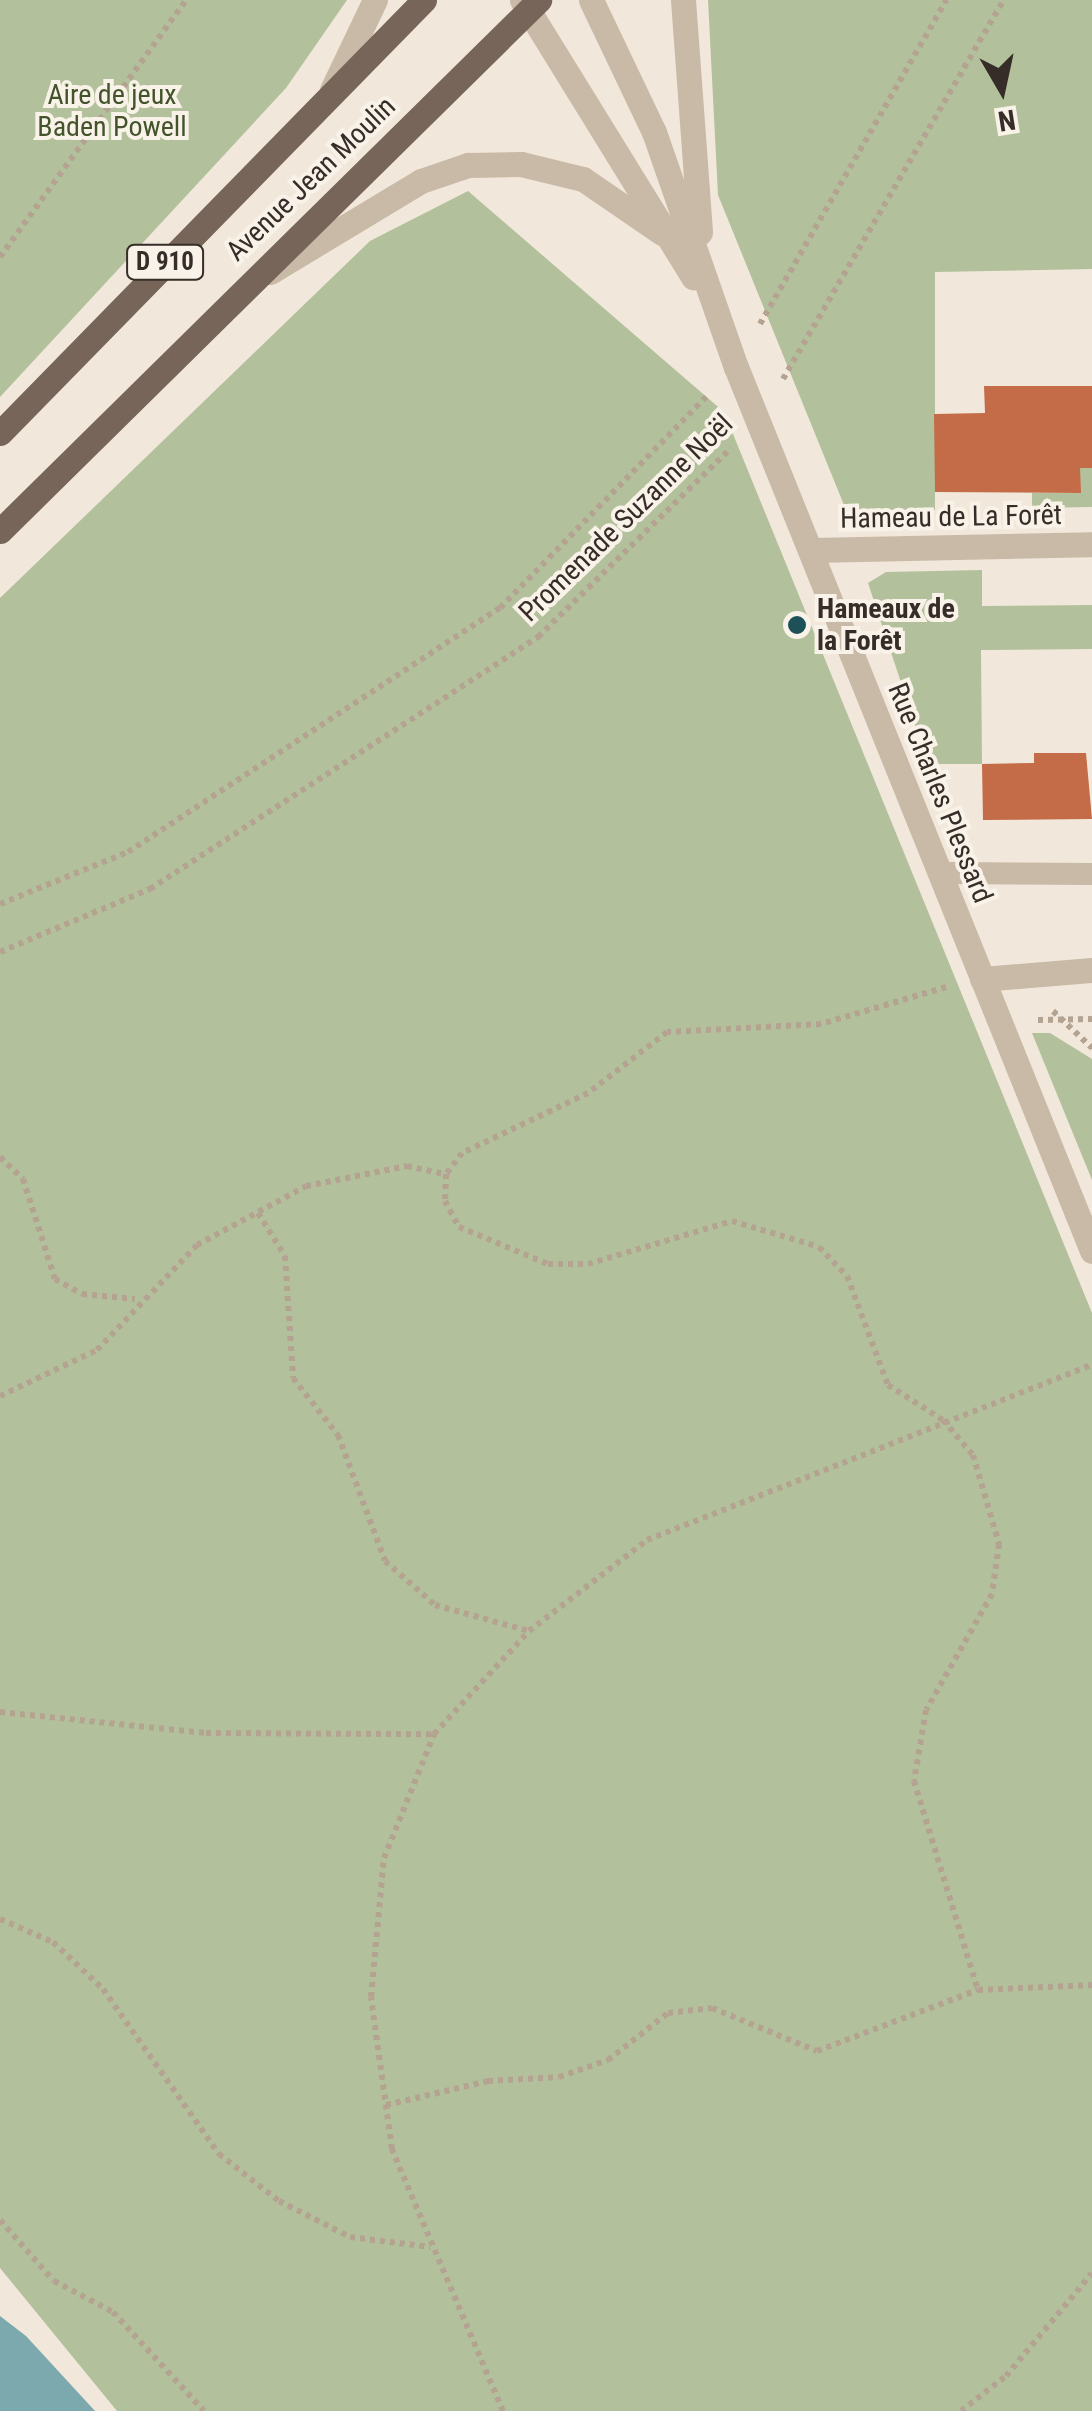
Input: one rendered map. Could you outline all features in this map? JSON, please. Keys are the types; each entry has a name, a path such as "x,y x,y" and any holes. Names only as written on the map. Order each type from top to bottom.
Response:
{"main road":[{"name":"Avenue Jean Moulin","path":"0,434 424,0"},
{"name":"Avenue Jean Moulin","path":"0,531 530,4"}],"street":[{"path":"331,92 375,0"},
{"name":"Rue Charles Plessard","path":"591,0 654,132 736,367 1092,1251"},
{"path":"683,0 690,174 711,301"},
{"name":"Rue Charles Plessard","path":"530,4 662,233 711,301"},
{"path":"244,287 421,181 468,165 521,164 584,179 662,233"},
{"name":"Hameau de La Forêt","path":"812,550 1092,544"},
{"path":"982,980 1092,970"}],"lane":[{"path":"940,873 1092,874"}],"path":[{"path":"0,256 186,0"},
{"path":"0,904 128,852 500,608 736,367 946,0"},
{"name":"Promenade Suzanne Noël","path":"0,952 150,890 538,637 758,422 1004,0"},
{"path":"978,1990 914,1781 926,1710 992,1594 998,1544 973,1456 943,1420 888,1385 848,1276 819,1247 732,1221 588,1264 548,1264 460,1227 445,1201 446,1174 462,1153 588,1093 667,1032 821,1024 982,980"},
{"path":"1054,1020 1092,1048"},
{"path":"0,1157 23,1179 55,1278 82,1294 136,1299"},
{"path":"0,1396 98,1350 136,1299 196,1245 306,1186 407,1166 446,1174"},
{"path":"258,1213 285,1256 292,1378 338,1435 385,1561 436,1605 529,1631"},
{"path":"503,2411 430,2246 392,2148 371,1997 384,1858 434,1734 529,1631 647,1540 943,1420 1092,1365"},
{"path":"0,1712 206,1733 434,1734"},
{"path":"0,1919 53,1942 103,1989 220,2154 279,2201 350,2237 430,2246"},
{"path":"386,2105 488,2081 559,2078 608,2060 668,2013 712,2008 817,2051 978,1990 1092,1984"},
{"path":"0,2220 54,2281 113,2312 204,2411"},
{"path":"961,2411 1006,2376 1092,2273"}],"green space":[{"name":"Aire de jeux Baden Powell","path":"0,0 347,0 286,88 0,397"},
{"path":"708,0 1092,0 1092,269 935,272 935,510 846,510 718,195"},
{"path":"468,191 724,412 1092,1313 1092,2411 117,2411 0,2268 0,598 370,241"},
{"path":"1080,468 1092,468 1092,507 1032,508 1032,493 1080,493"},
{"path":"982,570 982,606 1092,605 1092,649 981,650 982,764 928,764 868,583 886,572"},
{"path":"1032,1033 1050,1033 1092,1059 1092,1180"}],"water":[{"path":"0,2316 26,2336 95,2411 0,2411"}],"building":[{"path":"984,386 1092,386 1092,468 1080,468 1081,493 935,492 934,414 985,413"},
{"path":"1034,753 1086,753 1092,819 983,820 982,764 1034,763"}],"place":[{"name":"Hameaux de la Forêt","path":"797,625"}]}
